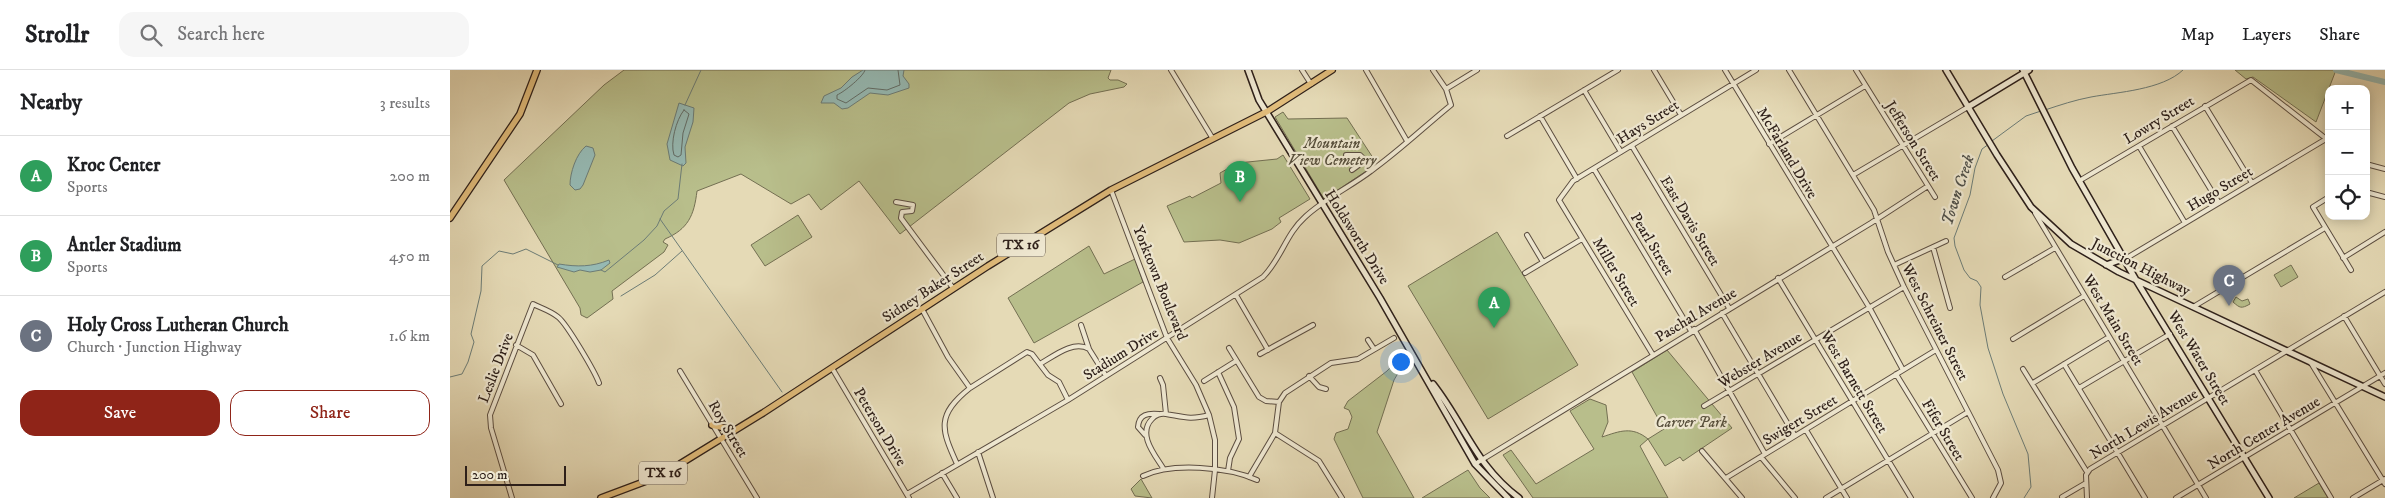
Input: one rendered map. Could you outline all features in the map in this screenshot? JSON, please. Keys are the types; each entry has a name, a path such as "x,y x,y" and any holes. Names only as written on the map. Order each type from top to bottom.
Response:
{"main road":[{"path":"450,218 520,114 537,70"},
{"name":"Holdsworth Drive","path":"1249,70 1253,88 1266,113 1426,376 1446,401 1478,462 1508,498"},
{"name":"Sidney Baker Street","path":"601,498 667,471 1111,190 1266,113 1332,70"},
{"name":"West Main Street","path":"1946,70 2031,207"},
{"path":"1968,107 2026,71"},
{"name":"West Water Street","path":"2026,71 2039,102 2079,181 2136,280 2269,498"},
{"name":"Junction Highway","path":"2031,207 2071,244 2106,265 2385,397"},
{"path":"2106,265 2120,260 2123,256"},
{"path":"712,425 734,430"},
{"name":"Holdsworth Drive","path":"1478,462 1519,498"}],"street":[{"path":"1171,70 1214,139"},
{"path":"1302,70 1311,84"},
{"path":"1366,70 1407,140"},
{"path":"1433,70 1446,89 1477,70"},
{"path":"1507,136 1618,70"},
{"path":"1654,70 1681,115"},
{"name":"McFarland Drive","path":"1725,70 1868,307 1903,370"},
{"name":"Hays Street","path":"1559,200 1569,184 1756,70"},
{"name":"West Schreiner Street","path":"1790,70 1878,218 1894,265 1904,287 2000,475 2000,488 1993,498"},
{"name":"Jefferson Street","path":"1856,70 1935,198"},
{"name":"Lowry Street","path":"2079,181 2251,80 2325,138"},
{"path":"1769,144 1865,86"},
{"name":"Stadium Drive","path":"908,496 942,473 1068,400 1257,282 1270,270 1293,230 1306,216 1385,161 1407,140 1451,105 1446,89"},
{"path":"1584,90 1621,152"},
{"path":"2205,106 2252,183"},
{"path":"1853,175 1968,107"},
{"path":"1540,116 1577,179"},
{"path":"2172,126 2219,203"},
{"name":"Hugo Street","path":"2123,256 2185,223 2325,142"},
{"name":"East Davis Street","path":"1632,146 1729,308"},
{"path":"2139,146 2185,223"},
{"path":"1346,155 1360,155 1363,158 1363,162 1352,170"},
{"path":"2370,165 2385,169"},
{"name":"Pearl Street","path":"1594,169 1730,391 1763,455 1795,498"},
{"name":"Paschal Avenue","path":"1478,462 1928,186"},
{"name":"Yorktown Boulevard","path":"1111,190 1167,338 1196,385 1209,416 1215,440 1215,470 1212,498"},
{"path":"2370,193 2385,197"},
{"name":"Miller Street","path":"1559,200 1653,355"},
{"path":"2325,200 2313,207 2351,270"},
{"path":"896,202 913,205 912,212 902,212 902,218 954,288"},
{"name":"West Main Street","path":"2031,207 2206,498"},
{"path":"2193,307 2325,228"},
{"path":"2343,258 2385,232"},
{"path":"1527,236 1543,262"},
{"path":"1525,273 1582,239"},
{"path":"1894,265 1946,241"},
{"path":"1934,247 1950,308"},
{"path":"2005,277 2055,248"},
{"name":"West Barnett Street","path":"1778,278 1911,498"},
{"name":"Webster Avenue","path":"1704,406 1904,287"},
{"name":"North Lewis Avenue","path":"2087,498 2087,472 2385,292"},
{"path":"1236,295 1268,350"},
{"path":"2013,339 2084,296"},
{"name":"Leslie Drive","path":"512,498 490,428 490,415 533,304 554,314 564,324 595,372 599,383"},
{"path":"922,309 948,357 970,388"},
{"path":"1722,312 1795,436"},
{"path":"2344,316 2383,375 2385,384"},
{"path":"1081,325 1089,349 1106,376"},
{"path":"1260,354 1313,325"},
{"path":"2079,388 2170,334"},
{"path":"2033,382 2109,337"},
{"path":"1249,477 1275,433 1279,402 1285,393 1331,363 1358,359 1394,338"},
{"path":"1368,340 1374,349"},
{"path":"516,345 533,355 561,404"},
{"path":"1040,364 1075,346 1089,349"},
{"path":"1228,348 1258,397 1266,401 1279,402"},
{"name":"Swigert Street","path":"1726,478 1936,350"},
{"path":"958,464 944,436 944,422 952,406 970,388 1027,352 1032,354 1063,387 1068,400"},
{"path":"1204,380 1236,361"},
{"path":"2311,363 2384,481 2353,498"},
{"path":"2064,364 2145,498"},
{"name":"Peterson Drive","path":"832,368 908,496"},
{"path":"2023,369 2033,382 2087,472"},
{"path":"2255,370 2331,498"},
{"name":"Roy Street","path":"680,371 757,498"},
{"path":"1218,372 1234,407 1239,439 1230,458 1228,471"},
{"name":"Fifer Street","path":"1896,374 1972,498"},
{"name":"North Center Avenue","path":"2176,498 2383,375"},
{"path":"1309,376 1318,387 1326,389"},
{"path":"1160,378 1164,385 1166,414"},
{"path":"1826,498 1968,412"},
{"path":"1163,468 1148,443 1146,435 1138,427 1141,417 1146,414 1166,414 1190,419 1209,416"},
{"path":"1146,435 1151,419 1160,414"},
{"path":"1806,430 1847,498"},
{"path":"1275,433 1319,461 1342,498"},
{"path":"1702,451 1742,498"},
{"path":"978,452 993,498"},
{"path":"1142,476 1163,468 1228,471 1257,480"},
{"path":"942,473 957,498"},
{"path":"2062,497 2086,483"}],"green space":[{"path":"624,70 1111,70 1108,78 1110,80 1118,80 1127,84 1124,87 1090,94 1069,103 900,234 859,181 821,210 809,194 791,204 741,174 697,191 692,215 679,231 665,239 663,242 668,245 664,252 612,291 613,299 587,318 581,315 580,308 504,180 604,85"},
{"path":"2235,70 2336,70 2330,85 2325,85 2325,99 2316,122 2253,77 2246,79"},
{"name":"Mountain View Cemetery","path":"1283,112 1288,119 1347,118 1377,164 1324,199 1275,117"},
{"path":"1283,155 1310,199 1279,218 1281,222 1272,229 1239,243 1220,240 1184,242 1167,206 1190,196 1192,198 1221,183 1220,173 1238,163 1277,159"},
{"path":"798,215 812,237 765,266 751,245"},
{"path":"1497,232 1578,365 1488,419 1408,286"},
{"path":"1089,246 1104,274 1135,259 1143,282 1034,343 1008,298"},
{"path":"2291,265 2298,277 2281,287 2274,275"},
{"path":"2236,297 2242,301 2248,299 2250,304 2239,307 2233,302"},
{"name":"Carver Park","path":"1667,350 1732,428 1683,461 1680,457 1665,466 1648,439 1664,429 1632,372"},
{"path":"1403,354 1404,363 1394,380 1377,432 1414,498 1363,498 1334,439 1336,433 1348,429 1352,417 1349,410 1344,408 1348,401 1387,371"},
{"path":"1590,399 1606,405 1608,422 1602,437 1631,431 1637,432 1648,439 1640,446 1668,498 1533,498 1503,455 1511,450 1536,484 1594,449 1570,411"},
{"path":"1468,470 1480,488 1490,498 1422,498"},
{"path":"1141,479 1152,498 1135,496 1131,489"},
{"path":"2319,483 2328,498 2294,498"}],"water":[{"path":"863,70 904,70 903,76 909,84 909,88 888,95 870,93 848,108 842,109 834,103 821,103 824,96 841,88 852,77"},
{"path":"679,103 694,108 693,122 685,147 686,163 683,166 670,160 667,144"},
{"path":"586,146 593,148 595,155 583,185 580,189 575,190 570,185 572,169 582,149"},
{"path":"609,260 610,263 601,270 590,272 580,270 574,272 557,267 559,264 584,266"}],"waterway":[{"path":"685,105 701,70"},
{"name":"Town Creek","path":"2045,110 2085,98 2152,86 2174,77 2183,70"},
{"path":"2336,70 2385,82"},
{"name":"Town Creek","path":"1992,141 2026,116 2041,111"},
{"name":"Town Creek","path":"1989,144 1982,149 1975,168 1970,195 1954,238 1964,270 1981,287 1980,305 1988,348 2003,394 2028,454 2031,487 2024,498"},
{"path":"601,270 605,272 644,240 657,226 664,211 678,199 682,164"},
{"path":"660,219 782,392"},
{"path":"450,377 462,374 474,342 471,334 481,291 482,266 499,251 513,254 526,249 558,265"},
{"path":"621,296 655,275 682,251"}],"place":[{"name":"Antler Stadium","path":"1240,202"},
{"name":"Holy Cross Lutheran Church","path":"2229,306"},
{"name":"Kroc Center","path":"1494,328"}]}
